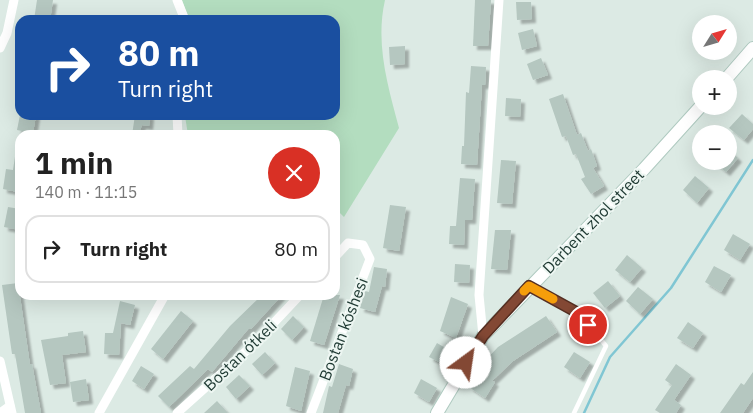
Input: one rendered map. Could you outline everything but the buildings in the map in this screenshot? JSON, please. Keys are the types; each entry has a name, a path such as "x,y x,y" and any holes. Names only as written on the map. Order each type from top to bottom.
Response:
{"main road":[{"path":"734,70 753,48"},
{"name":"Darbent zhol street","path":"437,413 483,336 529,286 644,169 693,115"}],"street":[{"path":"0,48 7,33 14,0"},
{"path":"176,0 184,15"},
{"path":"483,336 479,295 499,0"},
{"name":"Bostan kóshesi","path":"311,413 370,259 363,245 348,243 340,252"},
{"path":"99,413 162,300"},
{"name":"Bostan ótkeli","path":"177,413 254,344 295,300"},
{"path":"0,361 11,410 0,413"}],"lane":[{"path":"529,286 580,314 606,346 574,413"}],"green space":[{"path":"182,0 385,0 382,16 382,49 387,81 399,128 344,217 340,213 340,130 187,130 186,120 340,120 340,15 187,15"}],"waterway":[{"path":"584,413 610,357 671,288 753,160"}],"slow traffic":[{"path":"524,291 529,286 553,299"}],"route":[{"path":"466,363 483,336 529,286 580,314 588,325"}]}
